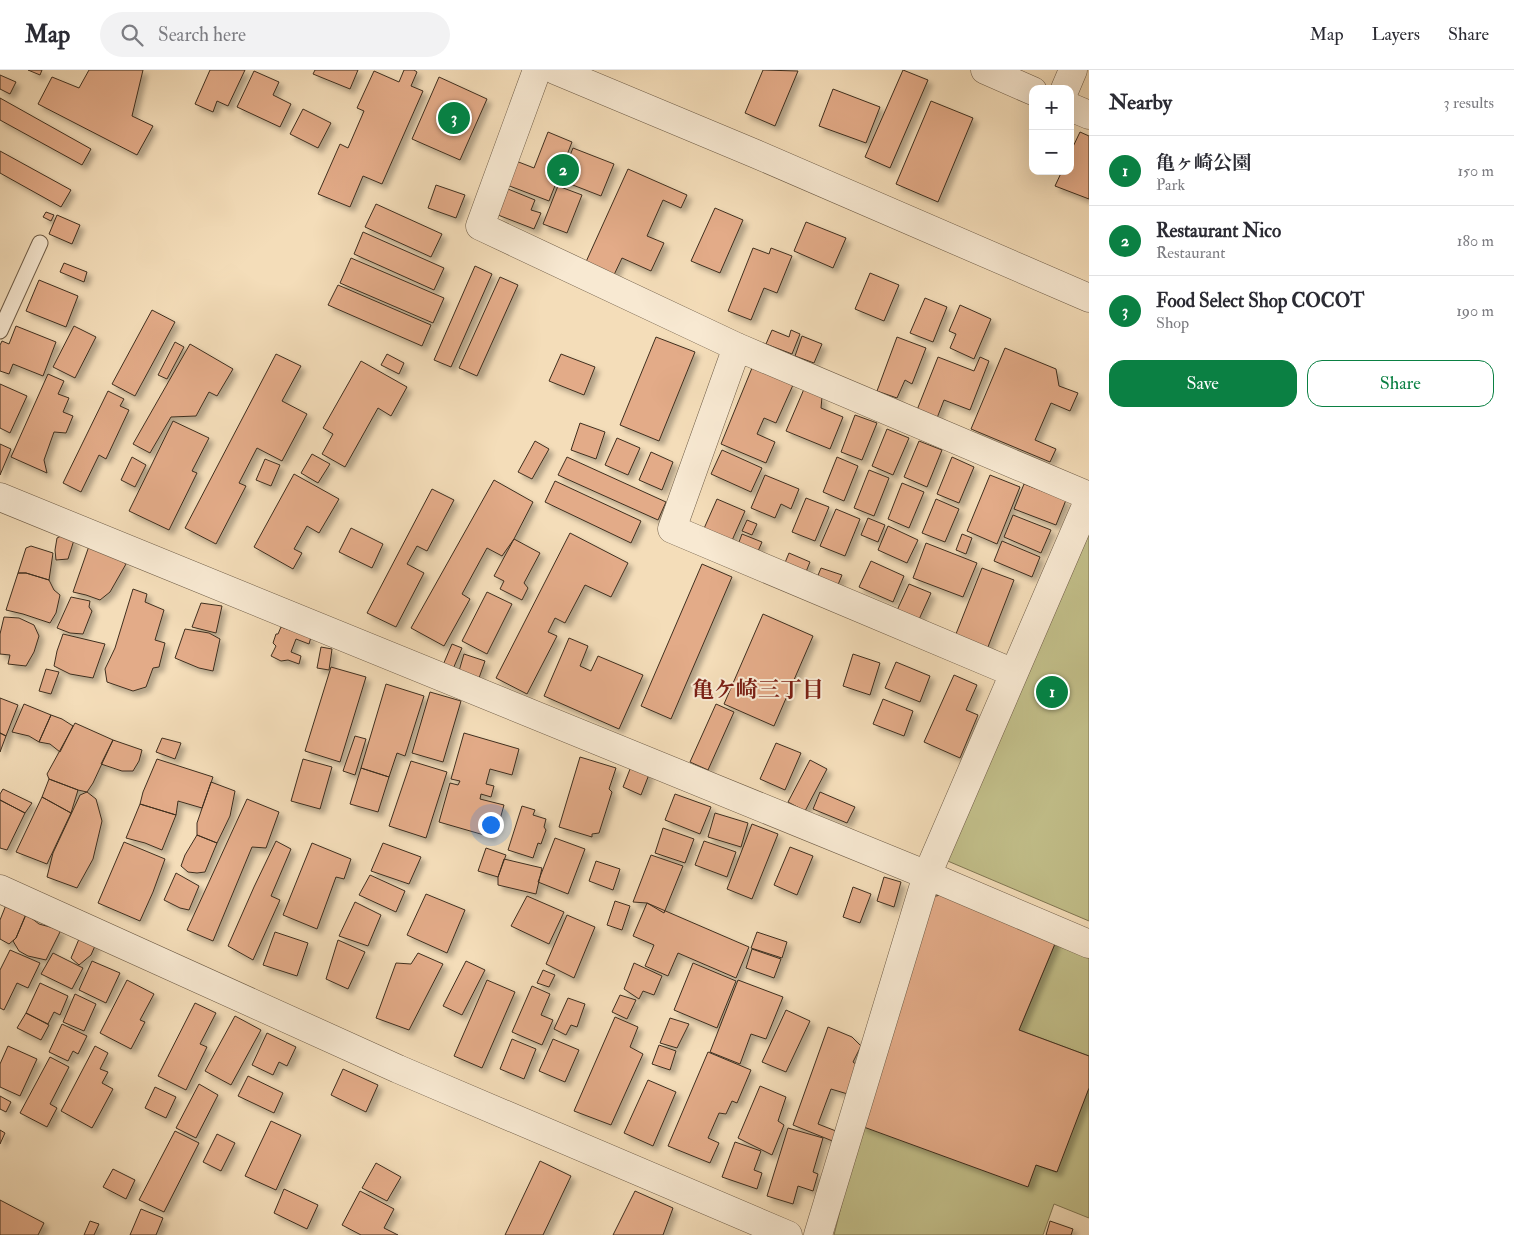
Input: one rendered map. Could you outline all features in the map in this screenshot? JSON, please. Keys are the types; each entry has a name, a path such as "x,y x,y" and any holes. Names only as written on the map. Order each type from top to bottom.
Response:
{"street":[{"path":"537,70 480,226 738,347 1089,497 927,875 818,1235"},
{"path":"555,70 756,154 1089,298"},
{"path":"985,70 1029,89"},
{"path":"1067,85 1073,70"},
{"path":"1074,109 1089,115"},
{"path":"738,347 672,528 1014,673"},
{"path":"0,497 927,875 1089,944"},
{"path":"0,889 398,1069 788,1235"}],"lane":[{"path":"0,330 40,243"}],"shaded area":[{"path":"1089,524 1089,921 943,859"},
{"path":"1057,939 1089,952 1089,1056 1019,1030"},
{"path":"1089,1088 1089,1218 1054,1204 1043,1235 834,1235 861,1126 1036,1165 1056,1172"}],"building":[{"path":"28,70 42,70 40,75"},
{"path":"89,70 143,70 132,116 153,126 137,155 38,104 52,77 79,88"},
{"path":"210,70 245,70 228,106 217,101 213,112 195,104"},
{"path":"315,70 358,70 350,89 313,74"},
{"path":"404,70 414,70 417,72 411,86 423,91 382,184 363,176 350,207 318,194 340,144 348,148 364,111 357,108 374,71 399,82"},
{"path":"763,70 798,71 775,126 745,113"},
{"path":"903,70 928,80 890,168 865,157"},
{"path":"254,71 279,82 273,95 291,104 280,127 237,107"},
{"path":"0,75 16,82 10,94 0,89"},
{"path":"439,77 487,99 460,160 412,139"},
{"path":"833,89 880,107 866,143 819,126"},
{"path":"0,98 91,149 82,165 0,120"},
{"path":"931,101 973,118 938,202 896,184"},
{"path":"303,109 331,123 318,148 290,134"},
{"path":"548,132 572,142 549,201 507,185 516,161 534,168"},
{"path":"1080,132 1089,136 1089,199 1055,186 1060,175 1074,175 1074,145"},
{"path":"573,148 614,164 601,196 560,180"},
{"path":"0,151 71,190 61,207 0,173"},
{"path":"628,169 687,195 681,208 663,200 647,236 664,243 651,271 622,258 613,277 585,264"},
{"path":"436,185 465,195 456,218 428,208"},
{"path":"558,186 582,195 567,233 543,224"},
{"path":"508,189 535,200 531,210 541,213 534,229 498,215"},
{"path":"376,204 442,234 431,257 365,227"},
{"path":"715,208 743,220 720,273 691,261"},
{"path":"46,212 54,215 51,221 43,217"},
{"path":"57,215 80,225 72,244 49,234"},
{"path":"806,222 846,238 833,268 794,251"},
{"path":"363,232 444,268 434,290 354,254"},
{"path":"753,248 769,254 771,248 792,256 777,293 764,288 751,320 728,311"},
{"path":"351,258 444,298 433,323 340,283"},
{"path":"64,263 87,272 84,282 60,272"},
{"path":"475,266 492,274 451,367 434,360"},
{"path":"870,273 899,285 884,321 855,309"},
{"path":"500,277 518,285 477,376 459,368"},
{"path":"39,280 78,296 66,327 26,311"},
{"path":"338,285 431,325 422,346 328,305"},
{"path":"925,298 947,307 933,342 910,333"},
{"path":"960,305 991,319 974,359 950,348 956,334 949,331"},
{"path":"152,310 175,322 135,396 112,384"},
{"path":"16,326 56,342 43,376 13,364 9,374 0,371 0,345 2,341 9,344"},
{"path":"74,326 96,337 75,378 53,367"},
{"path":"772,330 789,337 791,330 800,334 792,354 766,344"},
{"path":"802,336 822,344 814,363 795,356"},
{"path":"656,337 695,352 659,441 620,425"},
{"path":"897,337 926,348 912,384 905,380 897,398 877,391"},
{"path":"175,342 184,347 167,379 158,375"},
{"path":"190,344 233,369 217,396 209,392 196,416 171,417 150,453 133,444"},
{"path":"1005,348 1056,369 1059,386 1078,393 1070,411 1051,403 1035,440 1056,449 1050,462 971,429"},
{"path":"276,354 301,366 282,401 307,414 282,461 257,448 239,483 246,486 216,544 185,528"},
{"path":"387,354 404,363 399,374 381,365"},
{"path":"561,354 595,367 584,395 549,381"},
{"path":"938,357 974,371 980,357 989,361 970,410 944,400 937,418 917,410"},
{"path":"361,361 407,387 391,416 378,408 345,467 322,454 333,434 323,428"},
{"path":"752,368 793,385 776,423 764,418 757,434 775,442 766,463 721,444"},
{"path":"48,374 64,381 58,394 69,398 63,412 73,416 66,433 54,432 44,460 47,473 11,457"},
{"path":"0,384 27,396 10,433 0,428"},
{"path":"804,389 822,397 821,408 843,417 830,449 786,431"},
{"path":"108,391 124,399 120,406 129,410 106,459 99,455 81,492 63,483"},
{"path":"855,415 877,423 862,460 841,452"},
{"path":"173,421 209,438 192,471 197,473 169,530 129,511"},
{"path":"580,423 605,432 596,459 571,450"},
{"path":"887,429 909,438 893,475 872,466"},
{"path":"617,438 640,448 628,475 605,465"},
{"path":"535,441 549,449 532,479 518,472"},
{"path":"919,441 942,450 927,487 904,477"},
{"path":"0,444 11,449 0,475"},
{"path":"722,450 762,468 751,492 711,474"},
{"path":"651,452 673,462 662,490 639,480"},
{"path":"312,454 330,464 318,483 301,473"},
{"path":"132,457 146,465 135,487 121,480"},
{"path":"567,457 666,502 658,520 558,475"},
{"path":"837,457 858,466 844,501 823,492"},
{"path":"952,457 974,467 959,503 937,494"},
{"path":"265,459 280,465 271,486 256,480"},
{"path":"869,470 889,478 874,516 854,508"},
{"path":"294,474 339,499 319,533 307,526 294,549 302,553 293,569 254,547"},
{"path":"765,475 799,489 791,509 781,504 775,518 751,508"},
{"path":"990,475 1020,487 997,544 967,531"},
{"path":"494,480 533,502 514,539 502,556 487,548 462,594 470,599 444,646 411,628"},
{"path":"555,481 641,521 631,543 545,502"},
{"path":"902,483 924,492 909,528 888,519"},
{"path":"1024,484 1066,500 1056,525 1014,509"},
{"path":"432,489 454,500 427,551 417,546 407,564 424,573 396,627 367,613"},
{"path":"806,498 829,507 815,541 792,532"},
{"path":"717,499 745,511 730,545 702,533"},
{"path":"936,499 959,509 945,542 922,533"},
{"path":"836,509 860,519 845,556 820,546"},
{"path":"1013,515 1051,530 1041,553 1004,537"},
{"path":"868,518 885,525 878,542 861,535"},
{"path":"747,520 757,524 752,535 742,531"},
{"path":"888,526 918,540 907,563 878,550"},
{"path":"351,528 383,544 372,568 339,552"},
{"path":"570,533 628,563 611,597 585,585 565,623 555,618 548,632 557,636 527,694 496,678"},
{"path":"742,534 762,542 755,558 736,550"},
{"path":"962,534 972,538 966,554 956,550"},
{"path":"63,535 74,540 68,559 56,560 57,538"},
{"path":"514,539 540,553 524,583 528,588 522,600 500,589 504,581 494,576"},
{"path":"1002,541 1040,557 1032,577 994,561"},
{"path":"926,543 977,563 963,597 913,578"},
{"path":"31,546 53,553 49,580 26,573 18,573 26,548"},
{"path":"89,546 126,564 110,592 100,600 73,592"},
{"path":"789,553 810,562 803,579 782,570"},
{"path":"871,561 904,576 893,602 859,587"},
{"path":"702,564 732,577 671,719 641,706"},
{"path":"821,568 842,575 835,592 814,585"},
{"path":"982,568 1014,580 986,652 954,639"},
{"path":"18,573 26,573 49,580 54,590 60,595 56,613 50,623 6,610"},
{"path":"909,584 931,593 916,626 894,617"},
{"path":"133,589 147,594 145,602 164,610 155,640 165,643 159,667 153,668 146,687 133,691 107,682 105,669 115,648"},
{"path":"487,592 512,604 487,654 462,641"},
{"path":"71,597 90,601 89,607 92,611 83,634 70,633 57,628"},
{"path":"201,603 222,606 216,633 192,627"},
{"path":"763,614 813,636 774,726 724,704"},
{"path":"4,617 19,618 34,625 39,636 34,652 26,666 8,664 10,655 0,654 0,634"},
{"path":"281,627 311,637 309,644 296,639 291,652 301,656 299,664 288,660 281,661 271,656 276,646 273,643 276,634 278,634"},
{"path":"185,629 209,633 220,639 213,671 199,668 175,658"},
{"path":"63,634 105,644 93,678 70,674 54,666"},
{"path":"569,638 588,646 580,666 591,671 598,656 643,675 619,729 544,696"},
{"path":"452,644 462,648 453,669 443,665"},
{"path":"321,647 332,649 329,670 317,668"},
{"path":"464,654 485,661 479,678 459,671"},
{"path":"853,654 880,663 870,695 843,686"},
{"path":"896,662 930,676 920,702 885,688"},
{"path":"331,667 366,677 340,762 305,751"},
{"path":"46,669 59,672 51,694 39,691"},
{"path":"954,675 977,685 966,710 978,715 960,758 924,742"},
{"path":"386,684 424,696 405,756 397,753 389,777 361,768"},
{"path":"430,692 461,701 443,762 412,753"},
{"path":"0,698 18,705 6,736 0,733"},
{"path":"883,699 913,711 904,736 873,724"},
{"path":"24,704 51,715 39,742 29,736 12,732"},
{"path":"716,704 734,712 708,770 690,762"},
{"path":"51,715 73,726 60,752 50,744 39,742"},
{"path":"75,723 113,740 87,792 49,779 47,774"},
{"path":"0,733 6,736 0,752"},
{"path":"464,733 519,749 512,775 490,769 486,784 494,786 491,797 481,794 480,799 504,805 497,830 494,829 491,837 439,822 450,783 458,785 460,781 451,779"},
{"path":"355,736 366,739 355,775 343,771"},
{"path":"162,738 181,743 175,759 156,752"},
{"path":"113,740 142,750 139,761 133,771 122,771 101,764"},
{"path":"776,743 801,753 785,790 760,779"},
{"path":"580,757 616,768 609,789 612,792 599,833 592,834 592,837 559,827"},
{"path":"157,759 213,777 202,808 178,801 176,815 140,804"},
{"path":"303,759 332,767 320,809 291,801"},
{"path":"810,760 827,769 805,811 788,802"},
{"path":"411,761 447,772 426,838 389,826"},
{"path":"632,764 650,772 641,795 623,787"},
{"path":"361,768 389,777 378,812 350,804"},
{"path":"49,779 78,790 71,813 42,797"},
{"path":"211,782 235,791 230,816 217,843 197,835 197,823"},
{"path":"3,789 32,803 25,813 0,800 0,794"},
{"path":"87,792 96,799 102,821 93,859 77,888 47,877 53,853 80,795"},
{"path":"820,792 855,807 847,823 813,809"},
{"path":"675,794 711,807 700,834 665,820"},
{"path":"42,797 71,813 47,864 16,852"},
{"path":"247,799 279,812 266,848 252,847 213,941 187,930"},
{"path":"0,800 25,813 7,850 0,848"},
{"path":"140,804 176,815 162,850 126,838"},
{"path":"522,806 535,810 533,815 546,819 544,827 546,830 541,844 538,843 533,858 508,850"},
{"path":"715,813 748,823 741,847 708,837"},
{"path":"752,824 778,834 752,899 727,889"},
{"path":"663,828 694,839 685,863 655,853"},
{"path":"197,835 217,843 205,872 188,872 181,866"},
{"path":"555,838 585,849 568,894 538,882"},
{"path":"276,841 291,849 271,896 280,900 253,960 228,946"},
{"path":"704,841 736,852 727,877 695,865"},
{"path":"124,842 165,859 140,921 98,903"},
{"path":"312,843 351,859 344,879 336,877 317,929 283,915"},
{"path":"383,843 421,857 409,884 371,871"},
{"path":"790,847 813,856 797,895 774,885"},
{"path":"486,848 506,855 498,877 478,871"},
{"path":"651,855 683,866 664,913 647,903 633,902"},
{"path":"504,859 542,868 536,894 498,885 498,877"},
{"path":"596,861 620,869 613,890 589,881"},
{"path":"176,873 199,886 189,910 164,900"},
{"path":"370,875 405,891 396,912 359,895"},
{"path":"884,877 901,882 894,907 877,901"},
{"path":"853,887 871,894 860,923 843,917"},
{"path":"426,894 465,910 447,953 407,935"},
{"path":"947,894 1057,939 1019,1030 1089,1056 1089,1088 1057,1172 1036,1165 1028,1187 861,1126 930,897"},
{"path":"527,896 564,912 549,944 511,926"},
{"path":"8,900 30,909 16,938 9,944 0,939 0,920"},
{"path":"615,901 630,906 622,930 607,925"},
{"path":"355,902 381,915 368,946 339,936"},
{"path":"647,903 749,947 736,978 678,953 668,976 645,966 654,945 633,936"},
{"path":"26,914 39,924 61,930 46,960 28,956 19,951 13,941"},
{"path":"567,915 595,927 574,978 546,964"},
{"path":"275,932 308,943 297,976 263,965"},
{"path":"757,932 787,942 782,958 751,948"},
{"path":"79,939 98,939 91,955 79,965 71,958"},
{"path":"338,940 365,952 348,989 326,979"},
{"path":"752,949 781,959 774,978 746,968"},
{"path":"10,950 40,963 28,988 17,983 4,1010 0,1008 0,970"},
{"path":"53,953 83,968 72,989 41,974"},
{"path":"418,953 443,964 409,1030 376,1018 396,963 411,964"},
{"path":"92,961 120,973 106,1003 79,990"},
{"path":"466,961 485,970 462,1015 443,1006"},
{"path":"634,963 662,976 654,995 643,991 639,999 624,989"},
{"path":"693,963 736,981 717,1028 674,1010"},
{"path":"543,970 555,975 549,987 537,983"},
{"path":"127,980 154,994 140,1020 145,1022 131,1049 100,1033"},
{"path":"487,980 515,992 482,1068 454,1056"},
{"path":"738,980 783,997 766,1039 751,1034 740,1064 710,1052"},
{"path":"40,983 68,996 60,1015 54,1012 48,1024 26,1013"},
{"path":"532,986 550,994 541,1015 553,1020 542,1045 512,1032"},
{"path":"75,994 96,1004 84,1031 63,1022"},
{"path":"620,995 636,1000 627,1019 612,1012"},
{"path":"568,998 585,1004 577,1027 571,1025 566,1035 554,1029"},
{"path":"195,1003 216,1013 200,1044 207,1047 186,1090 158,1076"},
{"path":"786,1010 810,1021 786,1072 762,1062"},
{"path":"26,1013 49,1025 41,1040 17,1028"},
{"path":"235,1016 261,1030 231,1085 205,1071"},
{"path":"615,1017 638,1027 630,1047 643,1054 611,1125 574,1111"},
{"path":"670,1018 689,1024 677,1048 660,1043"},
{"path":"62,1024 87,1036 78,1054 73,1051 68,1061 49,1052"},
{"path":"828,1027 852,1037 861,1046 853,1062 862,1069 851,1095 831,1089 818,1124 841,1133 835,1142 793,1125"},
{"path":"267,1033 296,1047 287,1066 279,1062 273,1075 252,1065"},
{"path":"512,1039 536,1049 524,1079 500,1069"},
{"path":"553,1039 579,1050 565,1082 539,1071"},
{"path":"659,1045 676,1051 670,1070 652,1064"},
{"path":"8,1046 37,1059 20,1096 0,1087 0,1064"},
{"path":"95,1046 108,1053 100,1069 108,1072 102,1083 113,1089 92,1128 61,1111"},
{"path":"708,1052 751,1070 737,1103 732,1101 726,1114 719,1113 708,1138 719,1143 710,1163 668,1146"},
{"path":"50,1057 69,1067 50,1104 57,1108 47,1127 20,1113"},
{"path":"343,1069 378,1085 366,1112 331,1095"},
{"path":"248,1076 283,1093 274,1113 238,1096"},
{"path":"648,1080 676,1092 653,1146 624,1133"},
{"path":"199,1084 218,1095 196,1138 176,1128"},
{"path":"760,1086 786,1097 778,1121 784,1125 772,1155 738,1138"},
{"path":"155,1087 176,1097 166,1118 145,1108"},
{"path":"0,1096 11,1102 6,1112 0,1109"},
{"path":"271,1121 301,1135 276,1190 245,1176"},
{"path":"788,1128 823,1138 813,1172 818,1174 813,1191 798,1186 793,1204 767,1196"},
{"path":"0,1130 5,1133 0,1144"},
{"path":"175,1131 199,1143 164,1212 139,1200"},
{"path":"217,1134 235,1143 221,1171 203,1162"},
{"path":"735,1142 761,1151 754,1170 762,1173 757,1189 722,1177"},
{"path":"540,1161 571,1176 543,1235 505,1235"},
{"path":"376,1163 401,1177 387,1201 362,1188"},
{"path":"113,1169 135,1180 126,1199 103,1187"},
{"path":"284,1189 318,1205 307,1229 274,1213"},
{"path":"360,1191 394,1209 384,1228 398,1235 361,1235 342,1225"},
{"path":"635,1191 673,1208 663,1235 613,1235"},
{"path":"0,1200 44,1223 38,1235 0,1235"},
{"path":"141,1209 163,1218 156,1235 130,1235"},
{"path":"90,1221 99,1224 94,1235 84,1235"},
{"path":"1050,1221 1073,1229 1071,1235 1046,1235"}],"place":[{"name":"Food Select Shop COCOT","path":"454,118"},
{"name":"Restaurant Nico","path":"563,170"},
{"name":"亀ヶ崎公園","path":"1052,692"}],"district":[{"name":"亀ケ崎三丁目","path":"758,689"}]}
